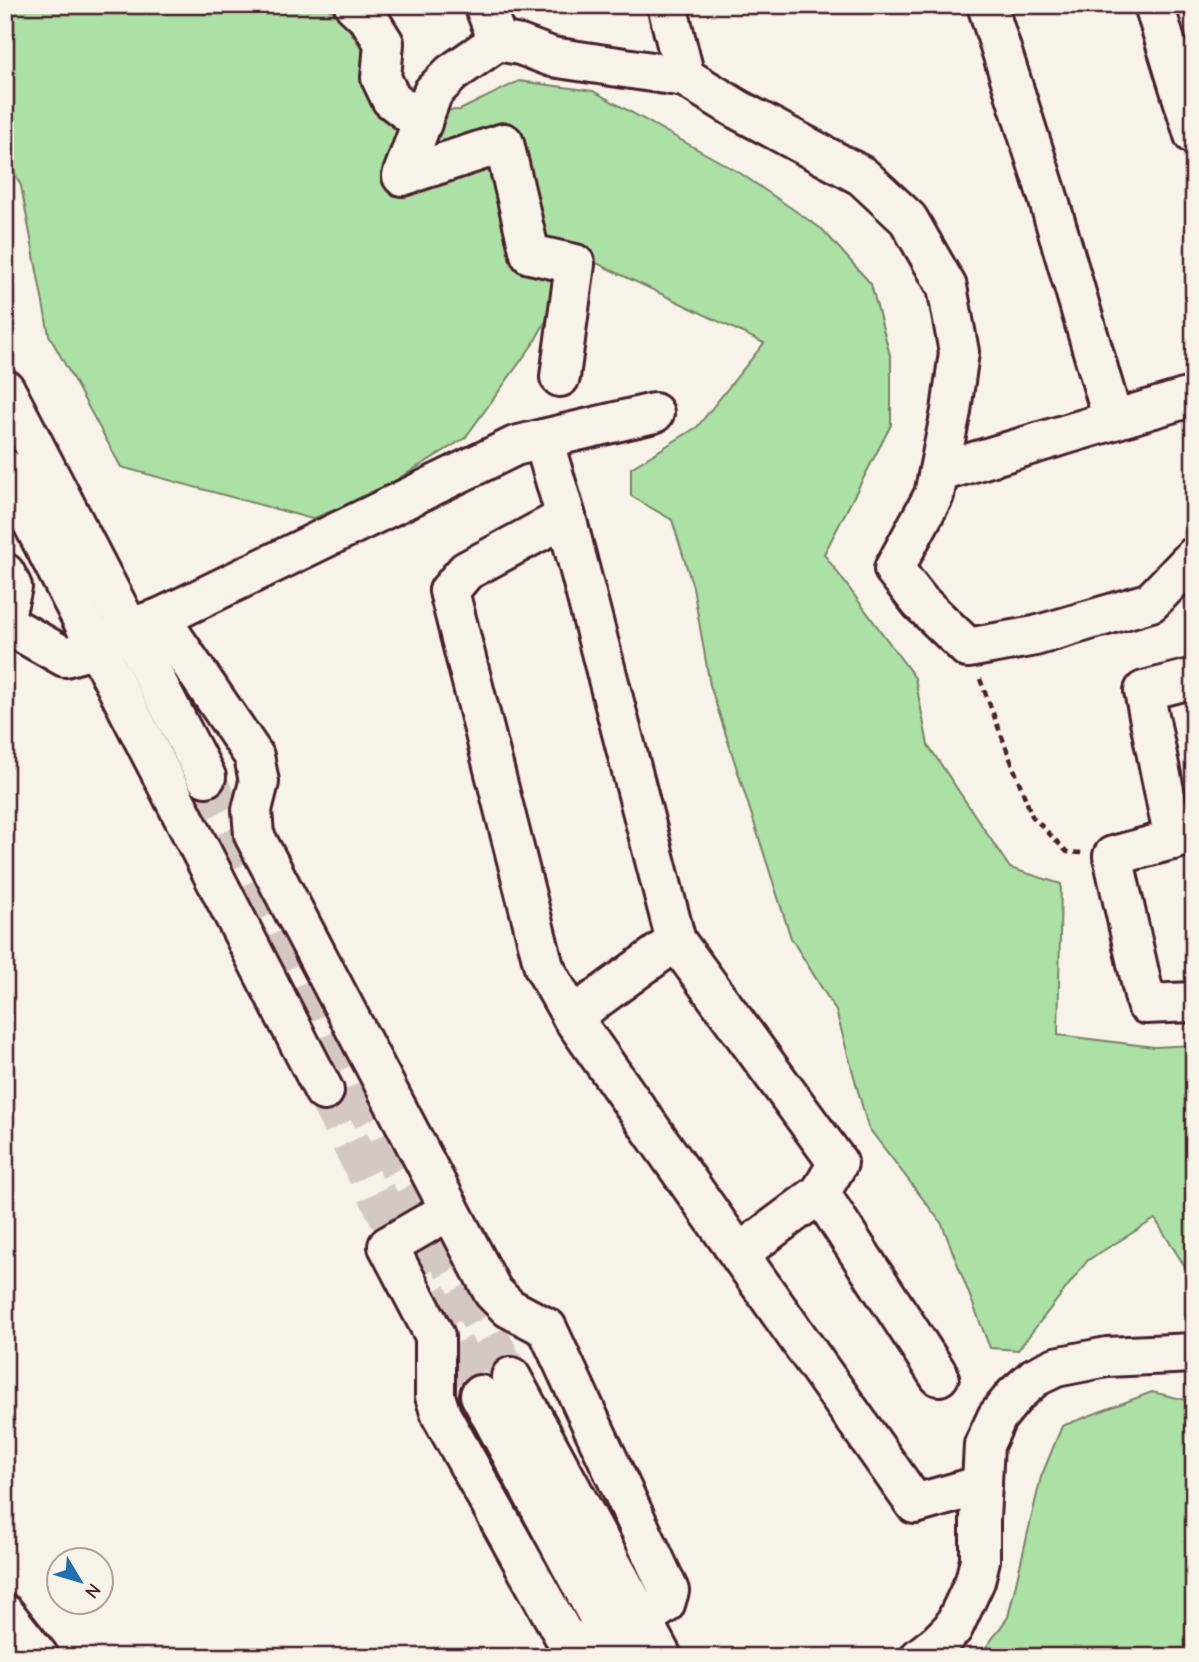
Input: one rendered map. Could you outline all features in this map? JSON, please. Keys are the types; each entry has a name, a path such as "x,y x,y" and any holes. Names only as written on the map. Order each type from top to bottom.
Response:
{"street":[{"path":"354,5 369,19 384,43 380,79 391,99 422,123"},
{"path":"484,5 498,41"},
{"path":"987,5 1047,194 1112,419"},
{"path":"1154,5 1194,135"},
{"path":"674,7 685,77"},
{"path":"560,377 575,264 530,254 504,143 402,176 433,92 452,73 498,41 520,45 552,57 685,77 737,109 862,176 908,219 947,288 959,352 934,495 894,569 920,602 968,648 1035,636 1151,602 1194,557"},
{"path":"5,390 145,623 254,756 259,782 252,810 254,835 493,1292 509,1308 547,1328 559,1349 669,1591 666,1604 624,1637 589,1645 574,1643 562,1634 441,1415 435,1396 435,1336 388,1245 450,1210"},
{"path":"940,472 1194,396"},
{"path":"5,623 65,657 97,648 515,446 654,413"},
{"path":"543,439 566,517 676,941 838,1163 820,1193 740,1253"},
{"path":"5,469 324,1091"},
{"path":"566,517 466,571 449,591 544,967 572,1017 915,1504 982,1485"},
{"path":"5,573 12,587 5,616"},
{"path":"145,623 206,777"},
{"path":"1194,678 1144,691 1184,837 1113,856 1146,1004 1194,1002"},
{"path":"572,1017 676,941"},
{"path":"820,1193 939,1376"},
{"path":"920,1657 953,1628 975,1581 980,1560 984,1446 997,1417 1015,1395 1035,1377 1056,1367 1107,1357 1194,1353"},
{"path":"496,1386 624,1637 662,1657"},
{"path":"5,1614 38,1657"}],"path":[{"path":"968,648 1032,816 1067,852 1113,856"}],"green space":[{"path":"5,5 323,5 342,19 384,82 408,111 460,110 519,81 593,91 740,173 823,230 871,284 891,359 891,425 824,554 915,678 928,745 1010,868 1061,884 1058,1035 1154,1047 1194,1045 1194,1281 1155,1219 1088,1260 1018,1350 990,1348 942,1224 868,1127 836,1011 791,938 710,685 693,587 672,520 631,496 631,468 697,427 764,343 582,256 533,344 465,438 373,494 312,519 121,467 49,335 21,186 5,153"},
{"path":"1152,1392 1194,1402 1194,1657 979,1657 1008,1617 1041,1477 1062,1426"}],"tunnel":[{"path":"206,777 347,1072 511,1377"},
{"path":"324,1091 480,1395"}]}
